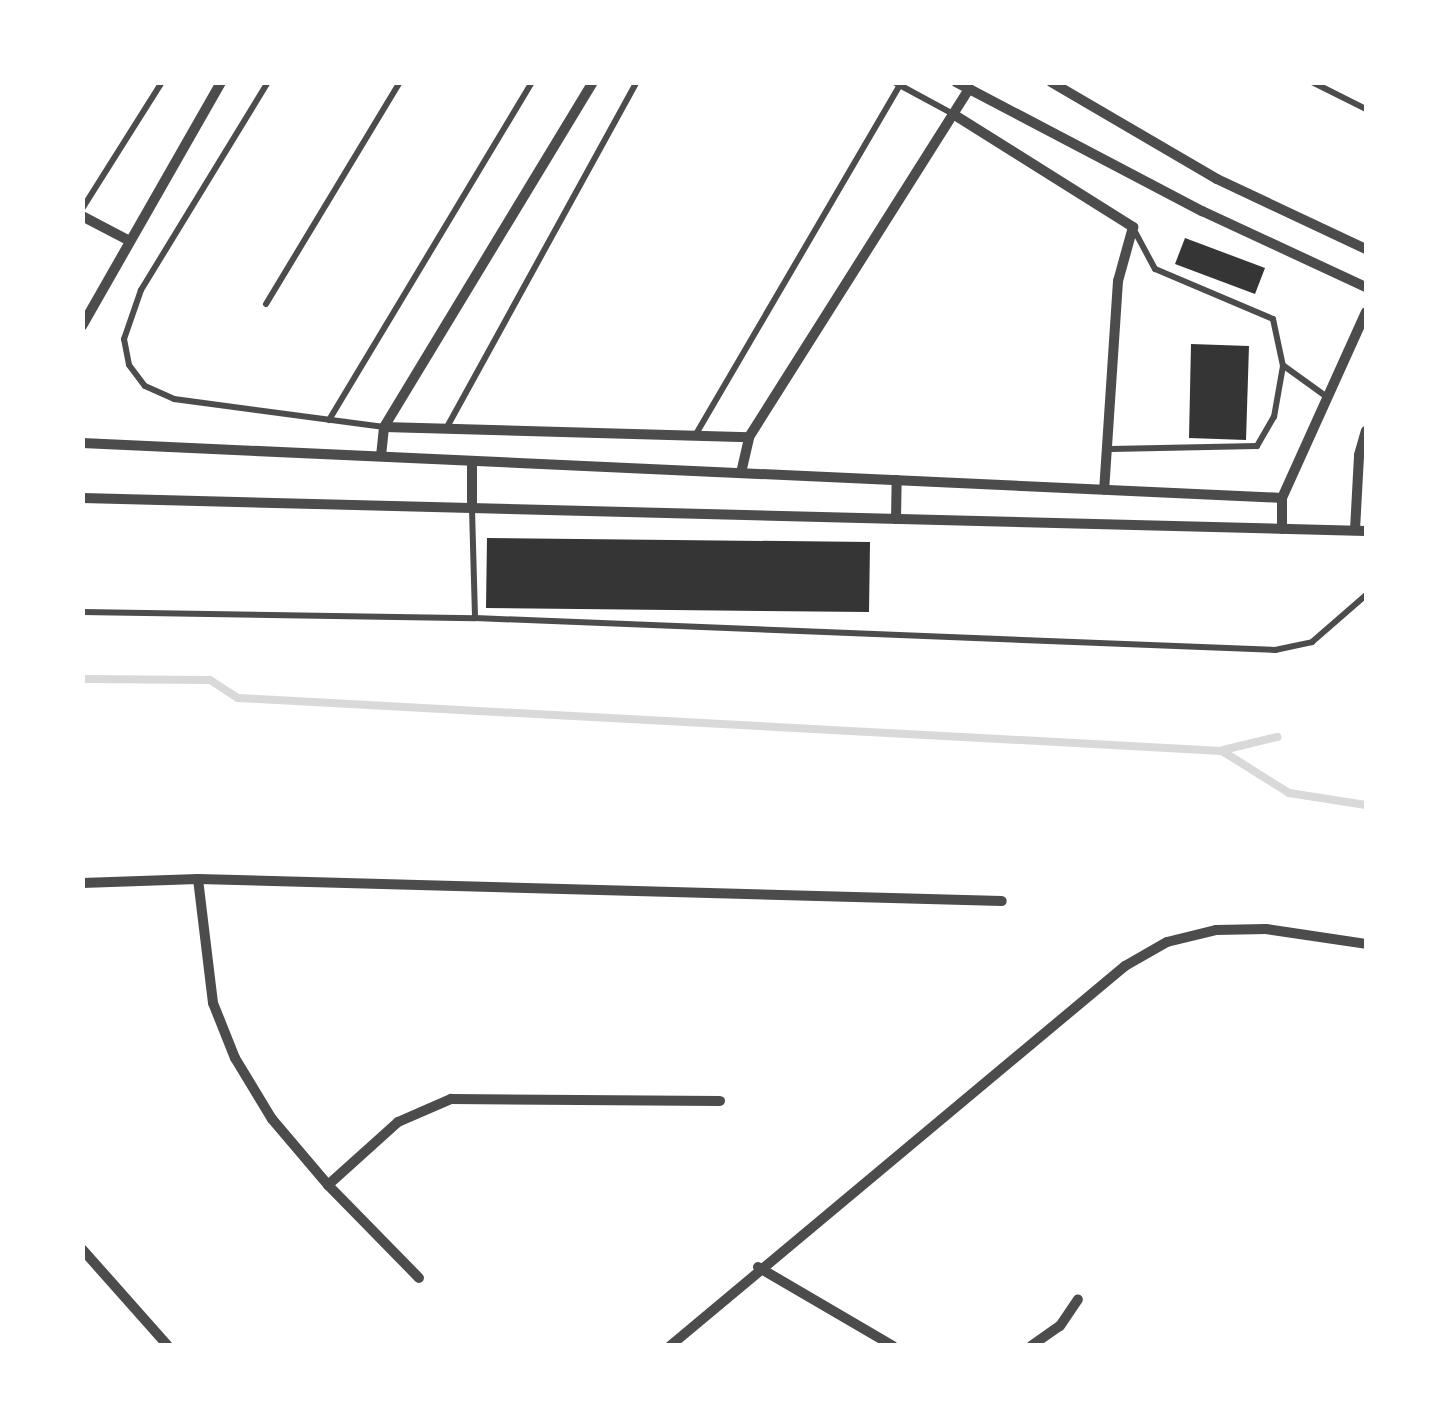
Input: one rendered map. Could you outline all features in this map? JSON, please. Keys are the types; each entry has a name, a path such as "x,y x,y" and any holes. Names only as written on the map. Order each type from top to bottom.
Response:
{"street":[{"path":"82,326 221,82"},
{"path":"381,456 384,426 592,82"},
{"path":"956,82 1366,287"},
{"path":"1051,82 1217,179 1366,249"},
{"path":"741,473 748,437 968,90"},
{"path":"953,114 1133,227 1114,318 1111,450 1104,490"},
{"path":"82,213 128,240"},
{"path":"1282,528 1282,498 1366,312"},
{"path":"384,426 748,437"},
{"path":"82,498 1360,531 1358,454 1366,432"},
{"path":"82,443 1282,498"},
{"path":"472,461 472,508"},
{"path":"896,518 897,480"},
{"path":"82,883 198,880 1002,901"},
{"path":"198,880 213,1003 235,1058 272,1119 328,1185 419,1278"},
{"path":"670,1346 758,1267 1124,966 1167,942 1216,930 1266,929 1366,944"},
{"path":"328,1185 398,1122 451,1100 720,1101"},
{"path":"82,1249 168,1346"},
{"path":"758,1267 893,1346"},
{"path":"1031,1346 1060,1326 1078,1299"}],"lane":[{"path":"82,213 162,82"},
{"path":"268,82 141,290 124,339 126,352 145,386 174,399 384,426"},
{"path":"266,304 400,82"},
{"path":"329,420 532,82"},
{"path":"446,428 637,82"},
{"path":"1312,82 1366,109"},
{"path":"696,434 897,84 953,114"},
{"path":"1111,450 1257,446 1274,418 1283,366 1273,319 1155,269 1133,227"},
{"path":"1283,366 1328,398"},
{"path":"472,508 474,618"},
{"path":"82,612 474,618 1274,650 1312,642 1366,595"}],"building":[{"path":"1185,238 1265,268 1255,294 1175,264"},
{"path":"1191,344 1249,346 1246,440 1189,438"},
{"path":"487,538 870,542 869,612 486,608"}],"waterway":[{"path":"82,679 210,680 238,698 1222,751 1289,793 1366,805"},
{"path":"1223,750 1277,737"}]}
